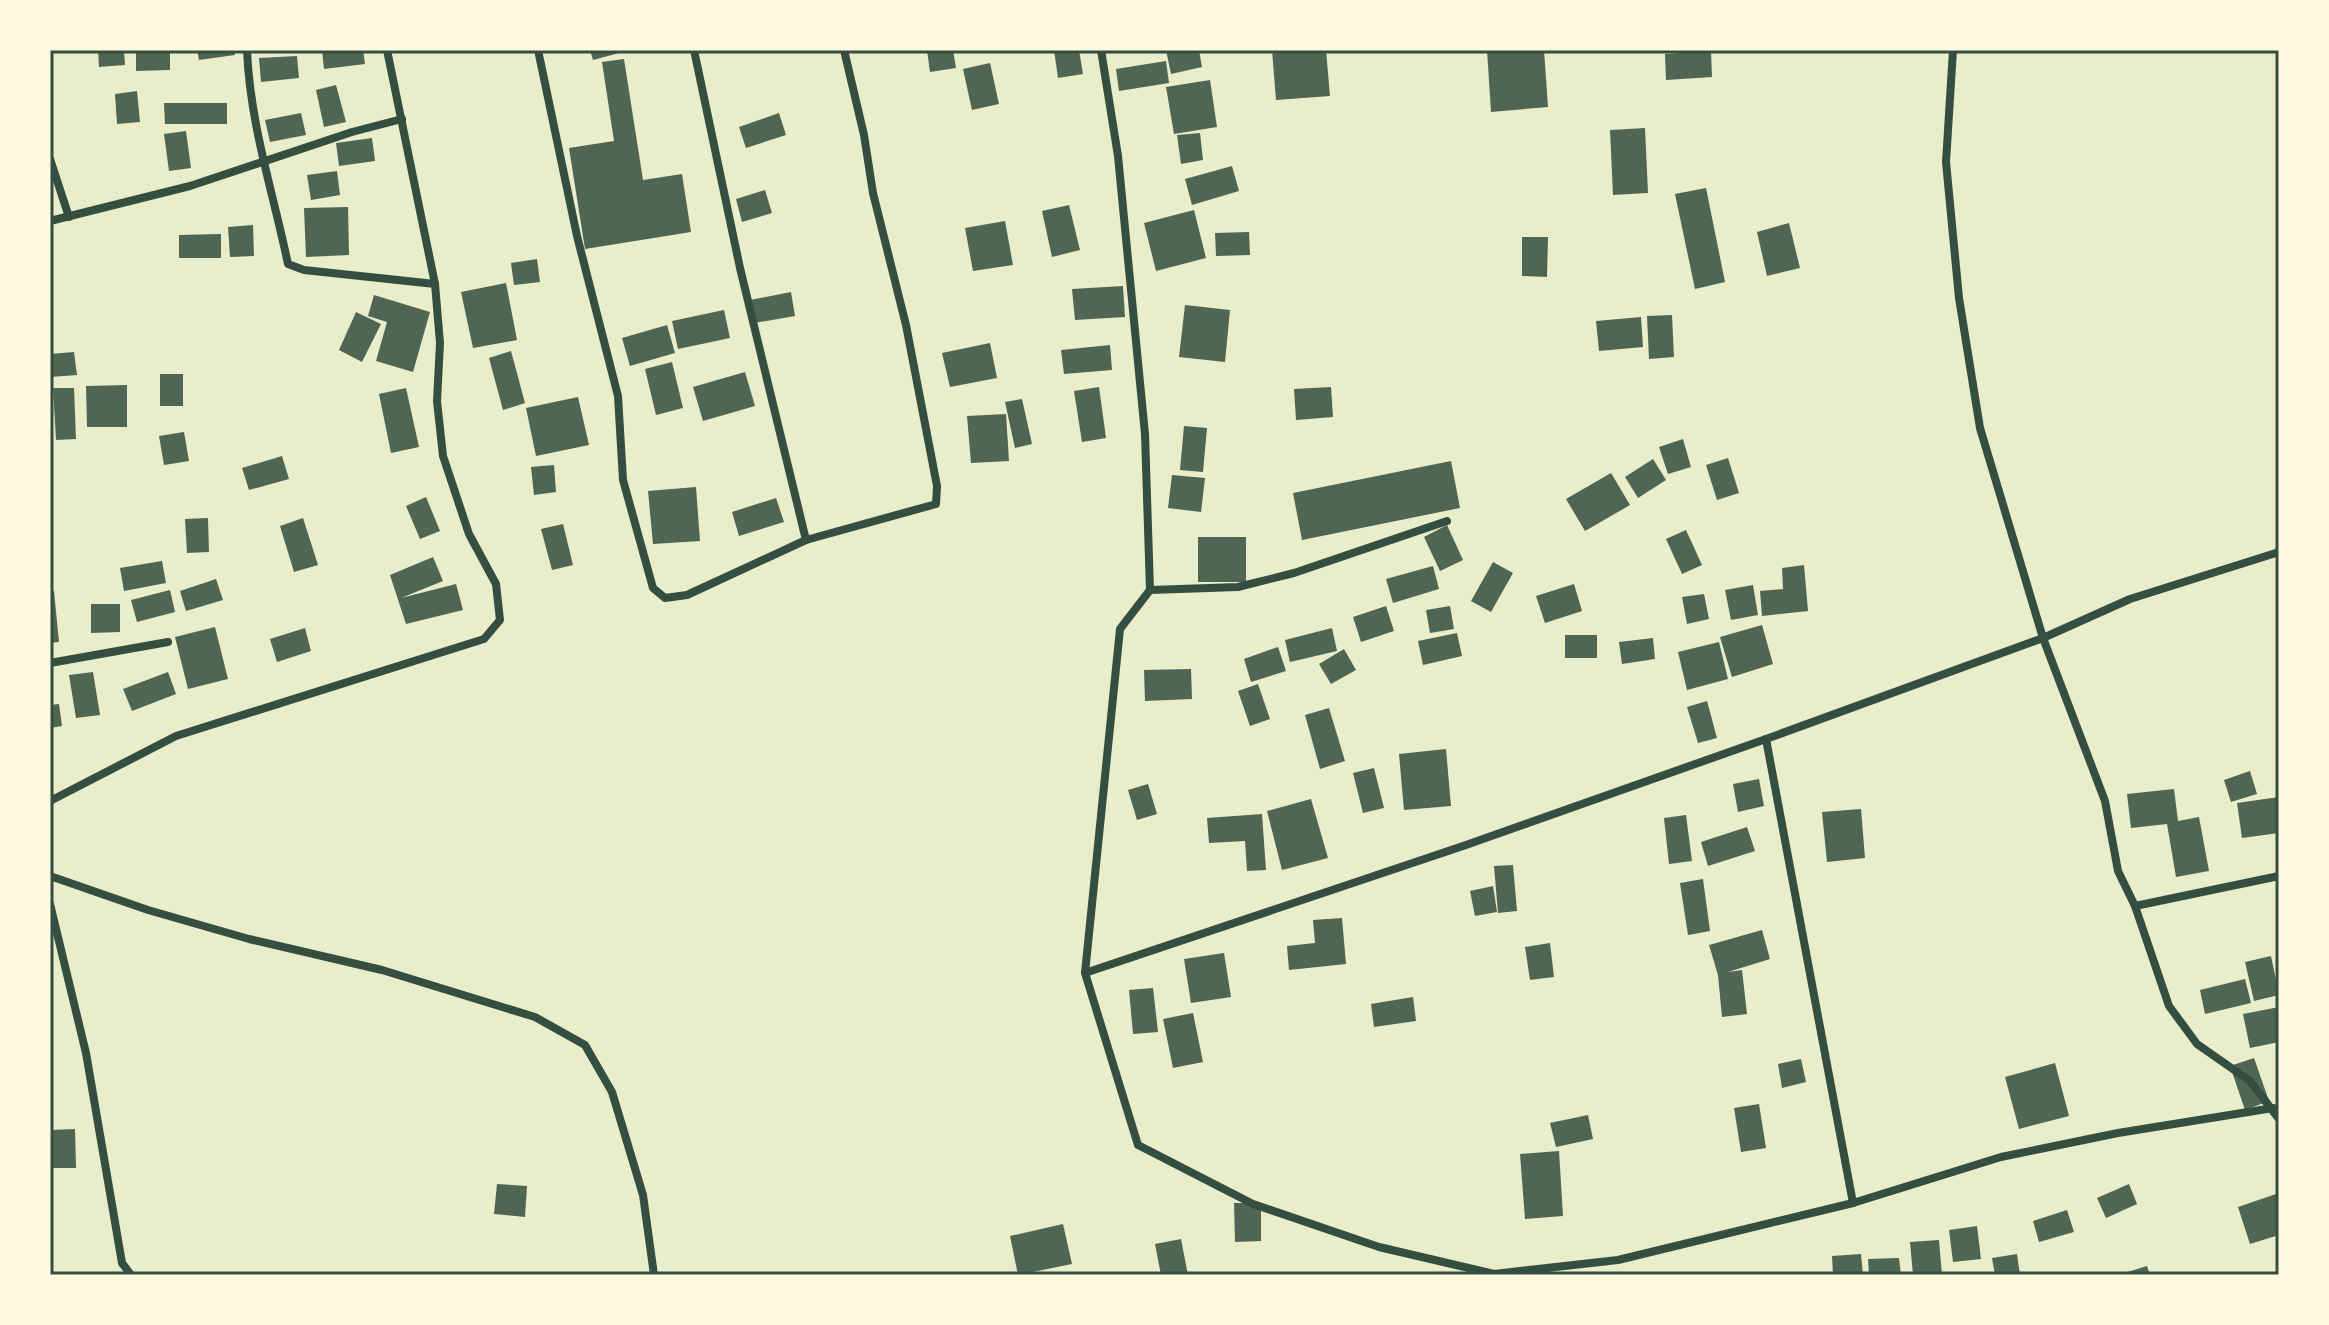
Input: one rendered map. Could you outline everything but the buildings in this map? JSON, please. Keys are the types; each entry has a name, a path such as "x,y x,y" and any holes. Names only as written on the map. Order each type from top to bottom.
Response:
{"street":[{"path":"247,50 249,85 263,162 288,264 304,270 435,284"},
{"path":"50,801 176,736 484,639 500,620 496,584 469,534 443,456 437,401 440,343 435,284 387,50"},
{"path":"538,50 577,236 618,396 623,480 653,588 665,598 687,595 806,540 936,504 937,486 906,325 873,193 864,135 844,50"},
{"path":"694,50 740,268 806,540"},
{"path":"1101,50 1118,156 1145,434 1150,590 1120,629 1085,973 1138,1145 1253,1204 1379,1247 1494,1274 1618,1260 1853,1203 2001,1157 2118,1133 2273,1108"},
{"path":"1953,50 1946,162 1959,298 1980,428 2043,638 2105,801 2118,871 2135,906 2169,1006 2197,1044 2250,1081 2279,1119"},
{"path":"50,221 190,186 352,132 402,119"},
{"path":"50,159 69,217"},
{"path":"1150,590 1238,587 1294,573 1447,521"},
{"path":"1085,973 1466,845 2043,638 2130,599 2279,552"},
{"path":"50,663 168,642"},
{"path":"1766,739 1853,1203"},
{"path":"50,876 148,910 235,935 382,970 535,1017 585,1045 612,1092 643,1195 654,1275"},
{"path":"2135,906 2279,876"},
{"path":"50,904 86,1053 122,1263 131,1275"}]}
